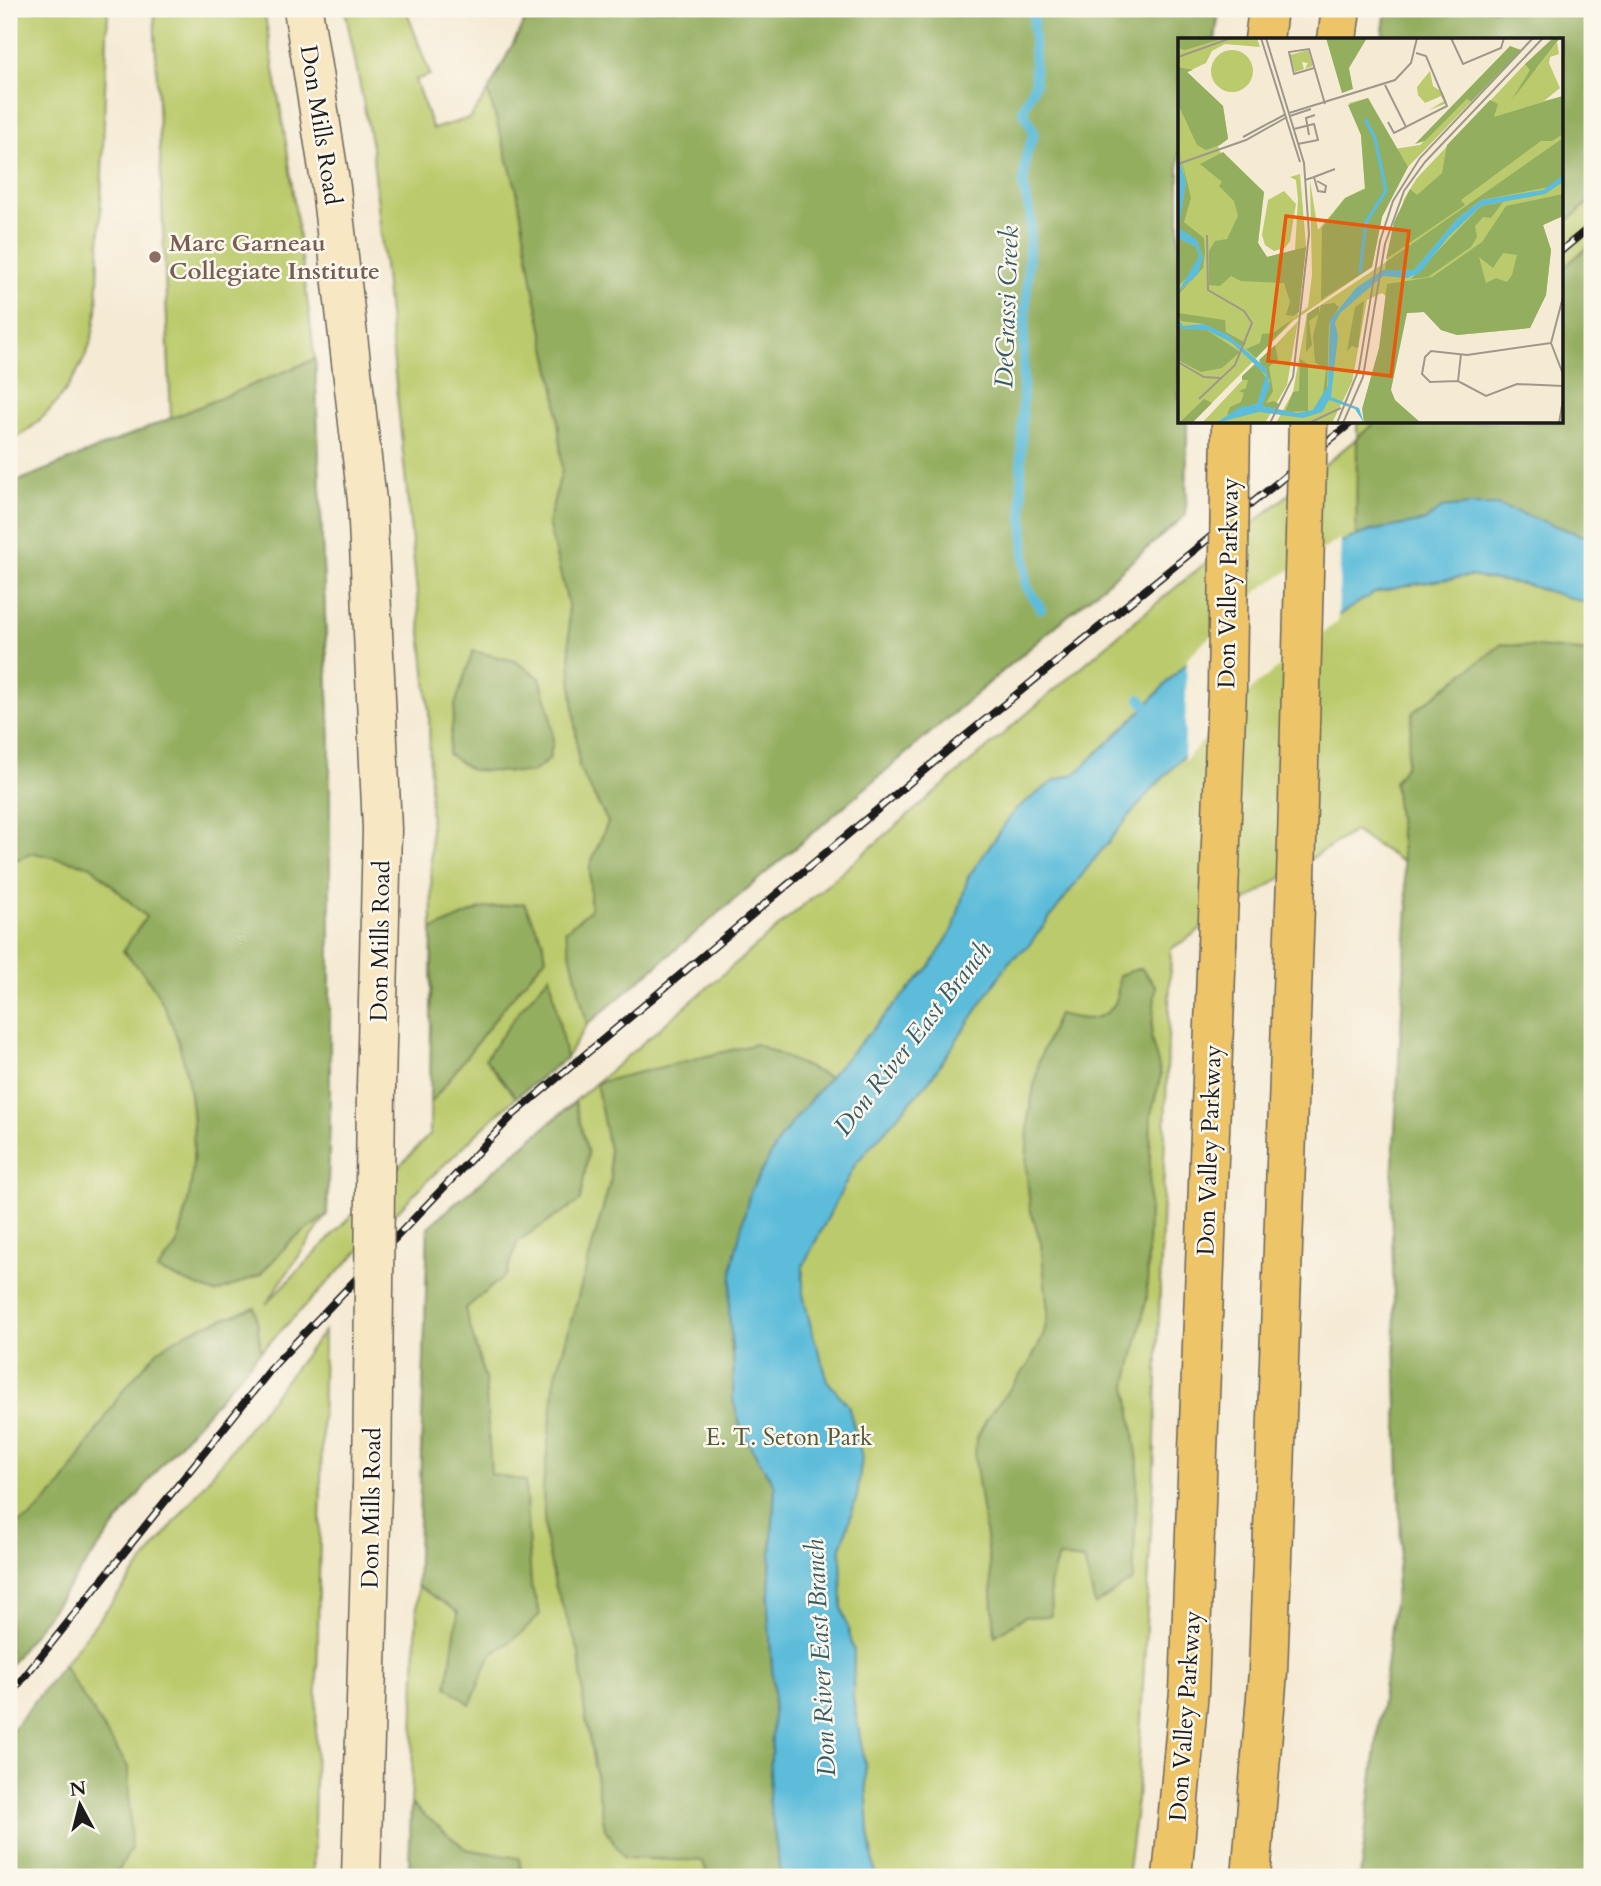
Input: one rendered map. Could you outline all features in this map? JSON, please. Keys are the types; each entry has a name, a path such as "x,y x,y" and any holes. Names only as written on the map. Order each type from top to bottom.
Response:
{"highway":[{"path":"1264,38 1268,9"},
{"path":"1337,38 1341,9"},
{"name":"Don Valley Parkway","path":"1172,1877 1189,1690 1227,688 1231,424"},
{"path":"1251,1877 1268,1672 1296,878 1308,424"}],"main road":[{"name":"Don Mills Road","path":"303,9 331,188 367,501 382,829 372,1489 361,1877"}],"green space":[{"path":"9,9 108,9 97,312 92,336 82,364 56,403 34,425 9,442"},
{"path":"154,9 264,9 288,155 315,359 330,743 330,1111 327,1215 266,1304 430,1134 432,930 429,711 372,147 345,9 406,9 430,75 415,80 433,129 470,118 488,92 531,9 1219,9 1215,38 1178,38 1178,424 1187,424 1186,515 587,1025 566,1058 516,1097 429,1179 261,1351 256,1317 9,1666 9,485 171,418"},
{"path":"531,9 1219,9 1215,38 1178,38 1178,424 1187,424 1186,515 587,1025 565,931 590,910 590,865 608,822 579,768 568,604 548,523 562,470 556,394 534,291 517,191 488,92"},
{"name":"E. T. Seton Park","path":"1386,9 1592,9 1592,983 1354,831 1171,949 1154,1472 1137,1800 1127,1877 409,1877 428,1227 1135,621 1357,438 1357,424 1562,424 1562,38 1382,38"},
{"path":"1386,9 1592,9 1592,200 1562,225 1562,38 1382,38"},
{"path":"1592,243 1592,539 1497,505 1442,508 1425,521 1356,536 1357,438 1374,424 1562,424 1562,269"},
{"path":"315,359 330,743 330,1111 327,1215 290,1242 260,1275 215,1293 157,1270 177,1244 181,1231 190,1189 193,1127 184,1063 175,1033 163,1004 148,979 123,951 146,917 91,866 34,853 9,862 9,485"},
{"path":"1502,644 1592,652 1592,1877 1360,1877 1401,1546 1391,1198 1408,906 1394,782 1406,765 1413,712"},
{"path":"473,651 515,661 540,678 550,712 553,741 549,760 531,773 471,770 448,754 455,705"},
{"path":"524,903 543,941 546,958 501,1011 430,1104 432,930 480,909"},
{"path":"1141,968 1156,986 1151,1038 1161,1075 1151,1114 1147,1298 1127,1385 1138,1462 1133,1580 1095,1605 1084,1560 1058,1557 1050,1583 1051,1616 1024,1617 995,1636 990,1565 975,1459 976,1439 988,1417 1029,1364 1044,1334 1048,1313 1041,1243 1030,1208 1026,1166 1029,1113 1039,1060 1058,1014 1081,1019 1103,1015 1115,1003 1119,975"},
{"path":"550,975 566,1058 516,1097 485,1059 520,1010"},
{"path":"756,1044 829,1077 780,1138 730,1342 734,1366 733,1399 742,1432 775,1486 768,1609 774,1695 769,1798 781,1877 709,1877 702,1861 624,1858 605,1829 584,1707 579,1652 555,1585 545,1536 543,1488 555,1379 611,1179 609,1150 596,1083"},
{"path":"575,1102 588,1154 580,1201 518,1241 507,1274 465,1309 485,1379 491,1474 525,1481 531,1585 540,1614 523,1632 490,1656 470,1705 447,1686 458,1612 417,1586 428,1227"},
{"path":"255,1307 261,1351 161,1465 9,1666 9,1527 30,1518 60,1487 121,1393 157,1351 190,1331"},
{"path":"324,1331 313,1877 9,1877 9,1783 79,1691 63,1665"},
{"path":"63,1665 128,1767 131,1849 115,1877 9,1877 9,1734"},
{"path":"411,1804 466,1849 519,1858 522,1877 409,1877"}],"water":[{"name":"Don River East Branch","path":"1497,505 1592,539 1592,602 1583,602 1527,585 1469,576 1374,593 1339,615 1253,683 1144,798 1029,945 1009,962 930,1080 856,1163 803,1266 803,1294 812,1331 829,1383 848,1405 862,1457 857,1496 841,1548 842,1608 854,1651 853,1698 865,1764 869,1832 876,1877 781,1877 769,1798 774,1695 768,1609 775,1486 742,1432 733,1399 734,1366 729,1314 733,1262 750,1192 780,1138 829,1077 931,965 954,927 968,877 1015,810 1055,780 1076,773 1262,592 1338,543 1370,531 1425,521 1442,508"}],"pier":[{"path":"1341,538 1338,621 1256,685 1184,761 1187,658 1260,589"}],"waterway":[{"name":"DeGrassi Creek","path":"1033,9 1035,83 1023,110 1034,133 1026,156 1023,186 1031,217 1021,469 1026,585 1041,609"},
{"name":"DeGrassi Creek","path":"1140,699 1153,714"}],"railway":[{"path":"1562,250 1592,225"},
{"path":"9,1696 276,1363 513,1115 964,737 1350,424"}],"place":[{"name":"Marc Garneau Collegiate Institute","path":"155,257"}]}
